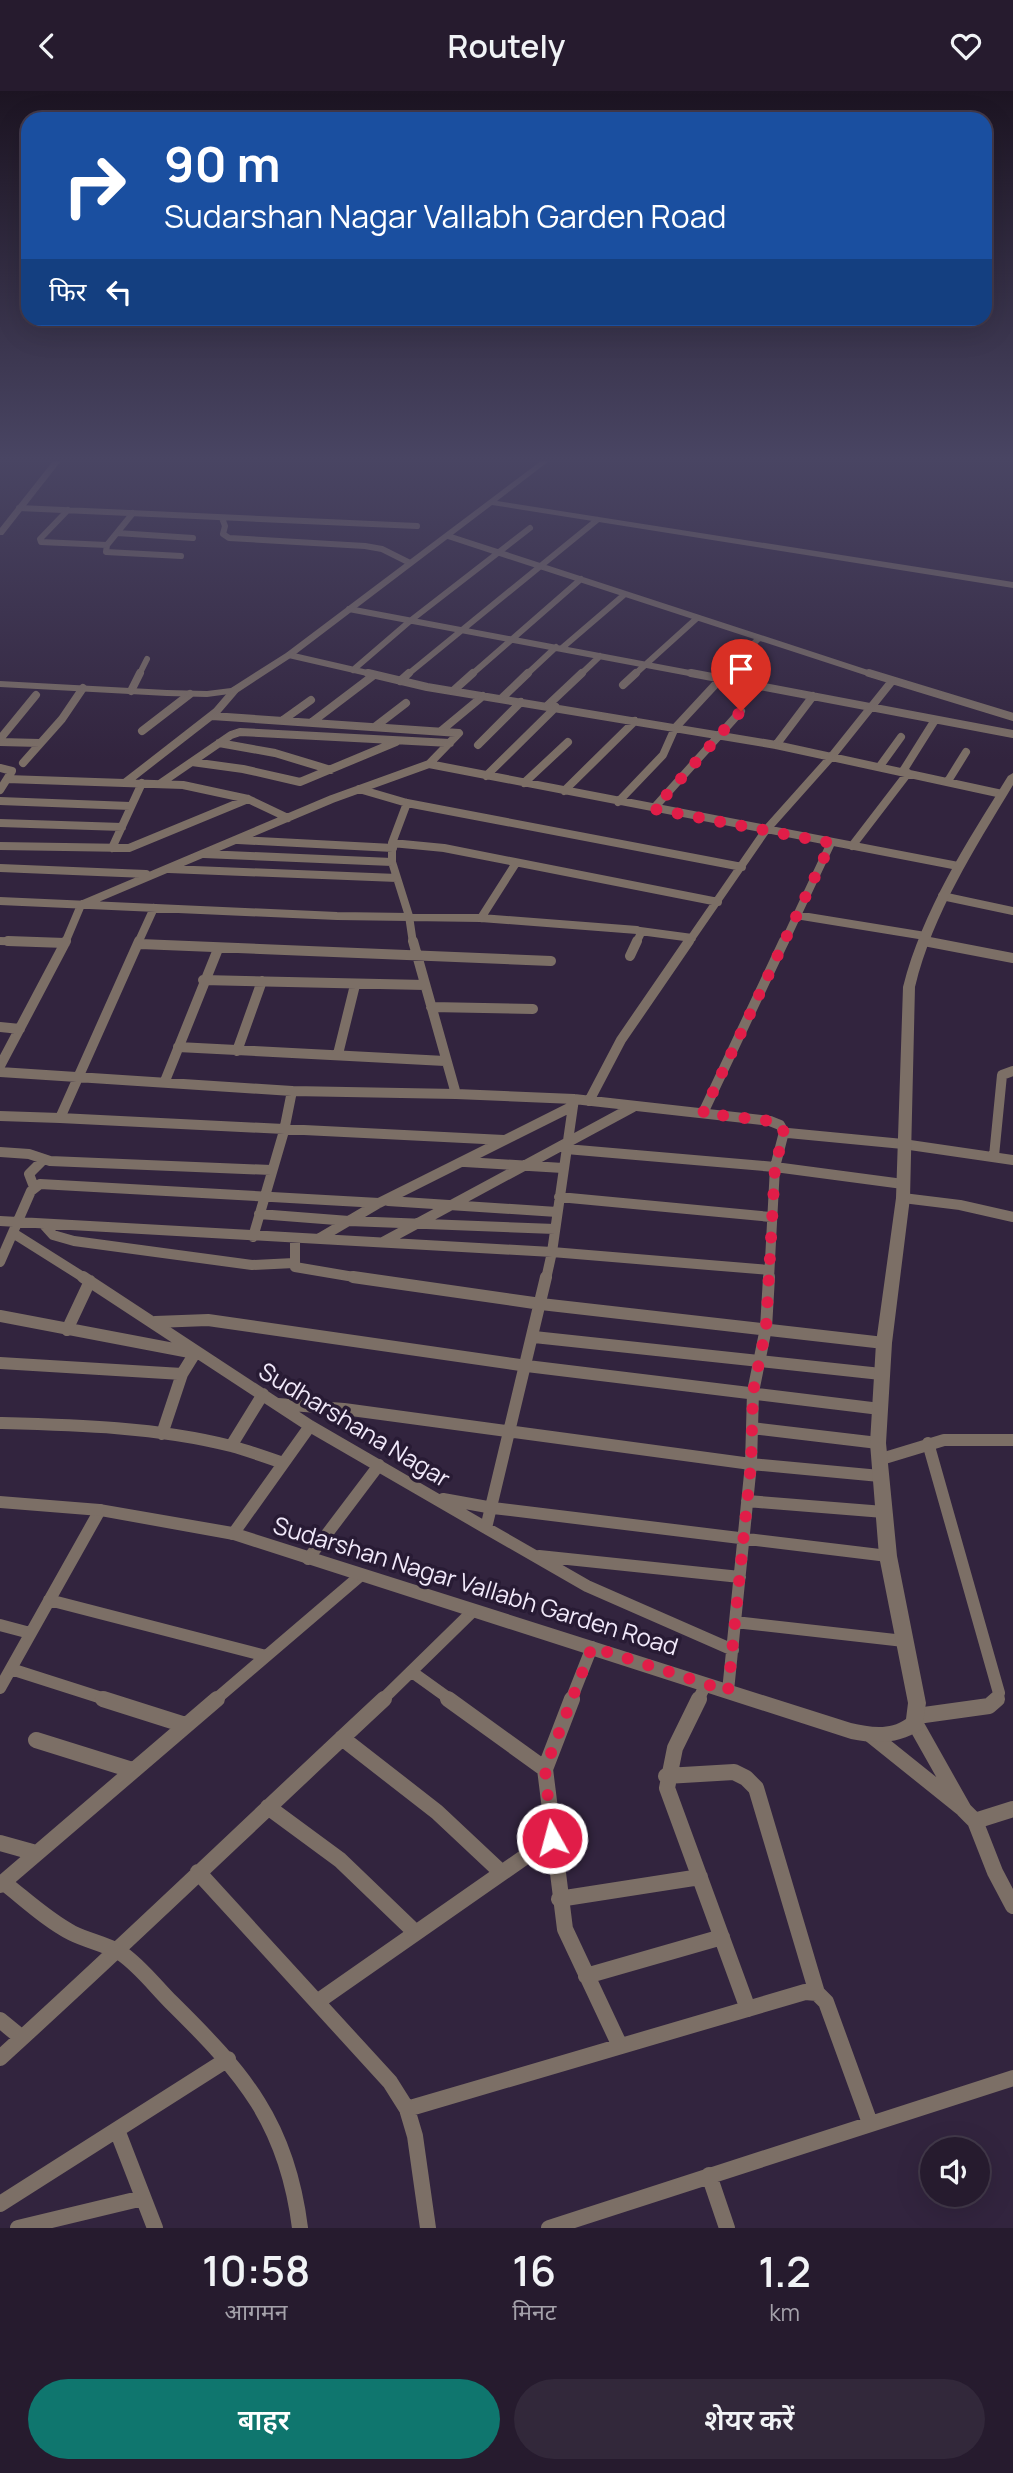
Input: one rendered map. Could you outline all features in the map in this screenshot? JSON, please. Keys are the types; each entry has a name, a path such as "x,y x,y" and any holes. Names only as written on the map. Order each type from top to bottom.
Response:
{"street":[{"path":"405,561 410,563"},
{"path":"126,782 153,758 212,716 228,701 234,691 289,655 413,561"},
{"path":"353,670 410,621 490,561"},
{"path":"526,561 892,681 1013,717"},
{"path":"400,681 545,561"},
{"path":"858,561 1013,585"},
{"path":"453,691 582,579"},
{"path":"501,699 625,594"},
{"path":"349,610 1013,734"},
{"path":"623,685 697,618"},
{"path":"618,802 663,755 675,727 759,638"},
{"path":"289,655 453,691 776,745 1002,794"},
{"path":"486,776 600,656"},
{"path":"131,691 147,659"},
{"path":"312,722 374,675"},
{"path":"589,1101 621,1039 766,830 832,756 892,681"},
{"path":"0,684 190,694 234,691"},
{"path":"23,763 62,719 83,688"},
{"path":"142,731 190,694"},
{"path":"0,740 36,695"},
{"path":"442,730 483,696"},
{"path":"776,745 813,696"},
{"path":"283,720 311,700"},
{"path":"478,745 521,702"},
{"path":"376,726 406,703"},
{"path":"654,809 741,711"},
{"path":"0,1066 65,943 81,905 235,839 429,764 459,733 212,716"},
{"path":"564,791 635,720"},
{"path":"852,846 906,772 935,720"},
{"path":"161,783 219,743 240,732 450,743"},
{"path":"880,767 901,737"},
{"path":"0,740 40,743"},
{"path":"192,762 243,769 300,782 398,740"},
{"path":"524,783 568,742"},
{"path":"219,743 275,753 331,770"},
{"path":"948,781 966,752"},
{"path":"429,764 958,866"},
{"path":"0,768 12,771 0,790"},
{"path":"1013,776 942,896 924,938 909,987 903,1191 880,1374 878,1443 888,1556 916,1719 970,1816 1013,1906"},
{"path":"7,779 161,783 208,789 248,799 288,818"},
{"path":"113,848 142,783"},
{"path":"359,789 407,803 742,867"},
{"path":"0,846 135,847 248,799"},
{"path":"0,801 130,806"},
{"path":"407,803 393,845 392,862 409,916 415,957 456,1094"},
{"path":"0,823 122,827"},
{"path":"235,839 432,846 718,902"},
{"path":"703,1113 831,843"},
{"path":"201,854 392,862"},
{"path":"481,918 516,863"},
{"path":"0,868 153,874"},
{"path":"167,869 397,878"},
{"path":"942,896 1013,911"},
{"path":"0,901 337,916 481,918 692,938"},
{"path":"60,1118 154,908"},
{"path":"796,915 924,938 1013,958"},
{"path":"630,955 640,931"},
{"path":"0,940 65,943"},
{"path":"140,944 551,961"},
{"path":"165,1081 218,949"},
{"path":"204,980 425,985"},
{"path":"237,1051 262,981"},
{"path":"338,1054 355,985"},
{"path":"431,1007 533,1009"},
{"path":"0,1027 20,1029"},
{"path":"178,1047 445,1061"},
{"path":"994,1156 1002,1075 1013,1071"},
{"path":"0,1072 292,1091 456,1094 589,1101 770,1121 780,1125 784,1132 775,1167 766,1328 753,1392 751,1464 728,1691"},
{"path":"253,1237 284,1131 292,1091"},
{"path":"1000,1096 1013,1097"},
{"path":"317,1240 382,1202 573,1102"},
{"path":"486,1528 534,1337 552,1252 573,1102"},
{"path":"381,1243 448,1205 566,1148 633,1107"},
{"path":"0,1116 504,1140"},
{"path":"784,1132 903,1144 1013,1160"},
{"path":"566,1148 775,1167 903,1191 1013,1217"},
{"path":"0,1152 29,1154 43,1160 271,1170"},
{"path":"0,1262 34,1187 29,1174 43,1160"},
{"path":"462,1161 563,1168"},
{"path":"34,1187 49,1184 264,1198 557,1212"},
{"path":"559,1197 771,1216"},
{"path":"259,1214 349,1221 555,1229"},
{"path":"0,1221 15,1228 195,1350 182,1374 162,1434"},
{"path":"15,1228 44,1225 552,1252 769,1270"},
{"path":"44,1225 54,1235 74,1241 252,1265 294,1263"},
{"path":"295,1239 295,1266 310,1271 541,1304 884,1343"},
{"path":"67,1330 90,1281"},
{"name":"Sudharshana Nagar","path":"0,1316 67,1330 195,1350 310,1426 587,1586 733,1650"},
{"path":"155,1322 208,1320 527,1366 880,1409"},
{"path":"534,1337 880,1374"},
{"path":"0,1363 182,1374"},
{"path":"231,1445 263,1394"},
{"path":"278,1404 344,1409 751,1464 879,1468 928,1443 963,1439 1013,1440"},
{"path":"0,1423 67,1425 162,1434 231,1445 283,1463"},
{"path":"233,1534 310,1426"},
{"path":"752,1428 878,1443"},
{"path":"916,1719 989,1706 996,1701 999,1693 928,1443"},
{"path":"308,1559 379,1465"},
{"path":"434,1497 493,1508 888,1556"},
{"path":"747,1501 884,1512"},
{"name":"Sudarshan Nagar Vallabh Garden Road","path":"0,1502 100,1510 233,1534 871,1735 903,1733 916,1719"},
{"path":"0,1688 100,1510"},
{"path":"533,1555 740,1577"},
{"path":"300,2228 298,2203 286,2158 271,2123 241,2074 228,2059 118,1951 67,1930 1,1884 360,1576"},
{"path":"49,1599 266,1656"},
{"path":"0,2058 118,1951 473,1611"},
{"path":"736,1622 904,1641"},
{"path":"0,1625 30,1633"},
{"path":"592,1647 545,1769 559,1899 565,1929 620,2046"},
{"path":"10,1669 185,1725"},
{"path":"412,1672 545,1769"},
{"path":"706,1684 666,1776 667,1788 748,2009"},
{"path":"871,1735 970,1816 1013,1809"},
{"path":"342,1738 438,1812 502,1873"},
{"path":"36,1740 132,1770"},
{"path":"666,1776 734,1772 746,1777 756,1788 817,1993 826,2001 834,2016 870,2123"},
{"path":"268,1807 340,1860 416,1933"},
{"path":"317,2002 552,1838"},
{"path":"0,1843 36,1853"},
{"path":"198,1872 390,2082 408,2109 415,2136 428,2228"},
{"path":"559,1899 700,1877"},
{"path":"586,1976 722,1937"},
{"path":"408,2109 805,1992 817,1993"},
{"path":"0,2020 22,2038"},
{"path":"0,2204 228,2059"},
{"path":"549,2228 1013,2078"},
{"path":"117,2130 155,2228"},
{"path":"709,2175 727,2228"},
{"path":"18,2228 143,2198"}],"route":[{"path":"552,1838 545,1769 592,1647 728,1691 751,1464 753,1392 766,1328 775,1167 784,1132 776,1122 703,1113 831,843 654,809 741,711"}]}
